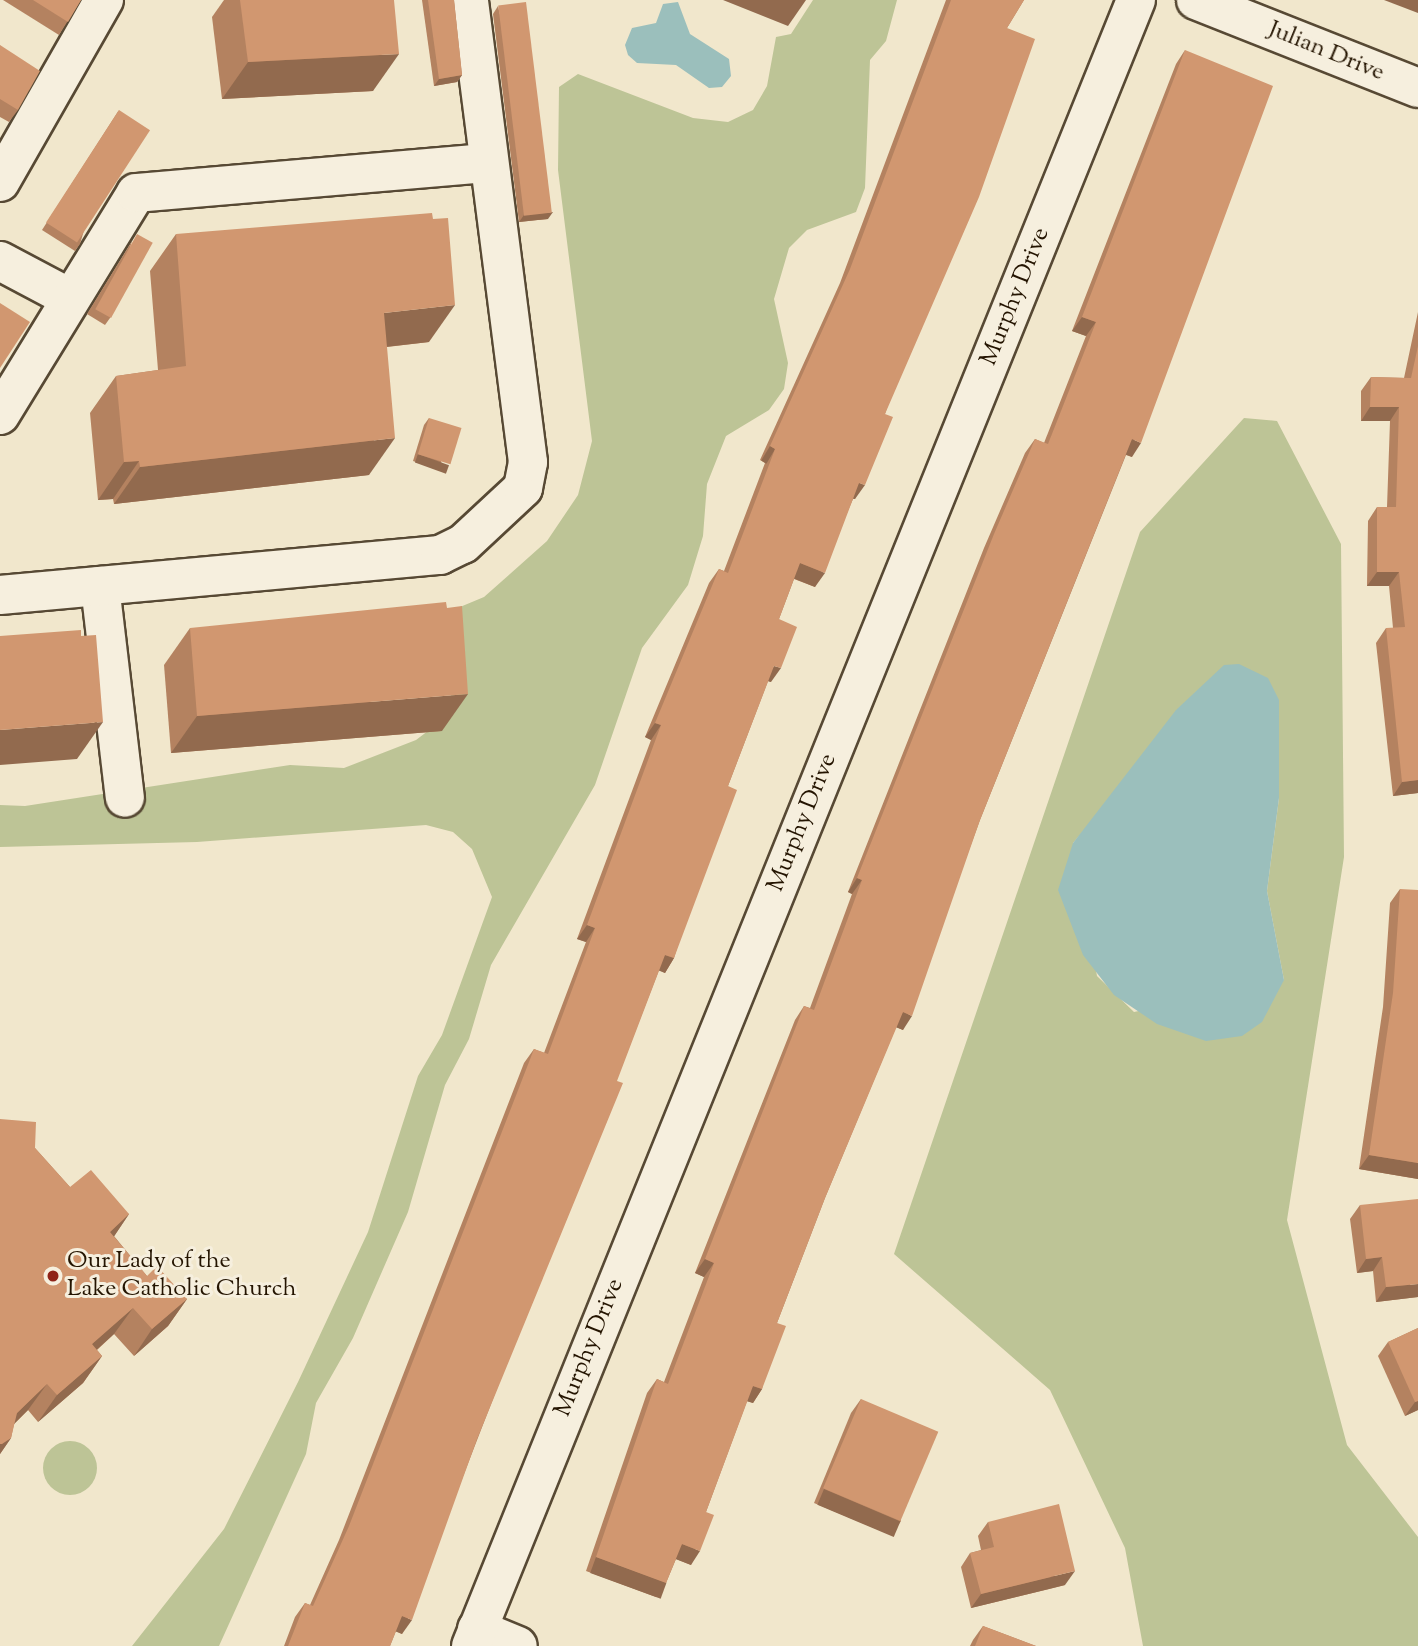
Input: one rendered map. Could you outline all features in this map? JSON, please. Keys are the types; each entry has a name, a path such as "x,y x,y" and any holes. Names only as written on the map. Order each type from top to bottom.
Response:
{"street":[{"path":"0,182 104,0"},
{"path":"0,595 440,555 463,544 523,488 528,462 469,0"},
{"name":"Murphy Drive","path":"474,1638 1136,0"},
{"name":"Julian Drive","path":"1196,0 1418,88"},
{"path":"0,415 136,194 488,163"},
{"path":"0,261 70,298"},
{"path":"100,586 125,798"},
{"path":"474,1638 518,1646"}],"green space":[{"path":"813,0 897,0 886,41 870,60 865,188 856,212 807,230 789,248 774,299 788,363 784,389 769,410 726,436 707,484 703,536 688,585 642,648 595,785 491,965 469,1039 445,1085 408,1212 353,1338 316,1403 306,1454 219,1646 132,1646 224,1529 298,1382 368,1232 418,1076 442,1035 492,897 472,849 453,832 426,825 197,842 0,847 0,805 25,806 290,765 344,768 416,740 449,715 460,607 484,597 547,541 578,495 592,441 558,170 559,87 578,74 693,118 728,122 753,110 767,86 776,37 791,34"},
{"path":"1244,418 1277,421 1341,544 1344,857 1287,1220 1347,1445 1418,1537 1418,1646 1143,1646 1125,1548 1050,1390 894,1254 1140,532","holes":["1279,700 1279,798 1267,891 1284,980 1134,1012 1097,976 1073,843 1129,777"]},
{"path":"70,1441 89,1449 97,1468 89,1487 70,1495 51,1487 43,1468 51,1449"}],"water":[{"path":"678,2 690,34 729,59 731,76 722,87 709,88 676,65 637,63 628,55 625,45 632,28 656,23 663,4"},
{"path":"1239,664 1268,678 1279,700 1279,798 1267,891 1284,980 1262,1022 1242,1036 1206,1041 1157,1024 1114,995 1083,955 1058,890 1073,843 1176,710 1224,665"}],"building":[{"path":"33,0 81,0 68,22"},
{"path":"240,0 394,0 399,54 248,62"},
{"path":"428,0 454,0 462,75 439,79"},
{"path":"951,0 1024,0 1007,28 1035,39 979,197 885,414 893,417 865,485 859,483 825,573 800,563 779,619 797,627 781,668 774,666 728,786 737,790 674,958 665,955 617,1081 623,1083 477,1439 412,1620 402,1616 390,1646 288,1646 305,1603 313,1606 349,1526 534,1049 548,1054 595,928 587,925 661,725 655,723 719,569 728,573 775,449 770,446 850,269"},
{"path":"526,2 552,212 524,216 498,5"},
{"path":"0,45 40,71 18,110 0,99"},
{"path":"1185,50 1273,86 1141,443 1132,439 980,820 912,1016 903,1012 825,1198 777,1323 786,1326 762,1389 753,1386 706,1512 714,1515 700,1551 682,1544 666,1583 596,1557 657,1379 668,1384 714,1263 705,1259 804,1006 814,1010 862,880 857,878 994,534 1035,439 1048,444 1096,322 1082,317"},
{"path":"119,110 150,130 77,243 46,222"},
{"path":"432,213 433,219 448,218 455,305 384,313 395,438 140,467 139,461 124,462 116,376 186,366 176,234"},
{"path":"137,234 153,243 111,318 95,309"},
{"path":"0,303 30,322 0,368"},
{"path":"1418,346 1418,780 1402,782 1386,628 1405,627 1399,572 1377,572 1377,507 1396,507 1399,407 1370,407 1371,377 1411,378"},
{"path":"429,418 462,428 450,464 418,454"},
{"path":"446,602 447,608 462,606 468,694 197,716 190,628"},
{"path":"81,630 81,636 96,635 103,722 0,730 0,636"},
{"path":"1400,889 1418,890 1418,1163 1369,1155 1393,993"},
{"name":"Our Lady of the Lake Catholic Church","path":"0,1119 36,1122 35,1148 70,1187 91,1170 129,1214 110,1232 147,1276 157,1266 187,1299 152,1329 133,1308 92,1344 102,1356 57,1395 47,1384 17,1413 11,1438 2,1444 0,1444"},
{"path":"1418,1199 1418,1284 1386,1287 1382,1257 1366,1259 1360,1205"},
{"path":"1418,1328 1418,1401 1415,1402 1388,1342"},
{"path":"861,1399 938,1432 900,1521 823,1488"},
{"path":"1059,1504 1075,1571 981,1594 970,1553 994,1547 988,1522"},
{"path":"983,1626 1036,1646 975,1646"}],"place":[{"name":"Our Lady of the Lake Catholic Church","path":"53,1276"}]}
